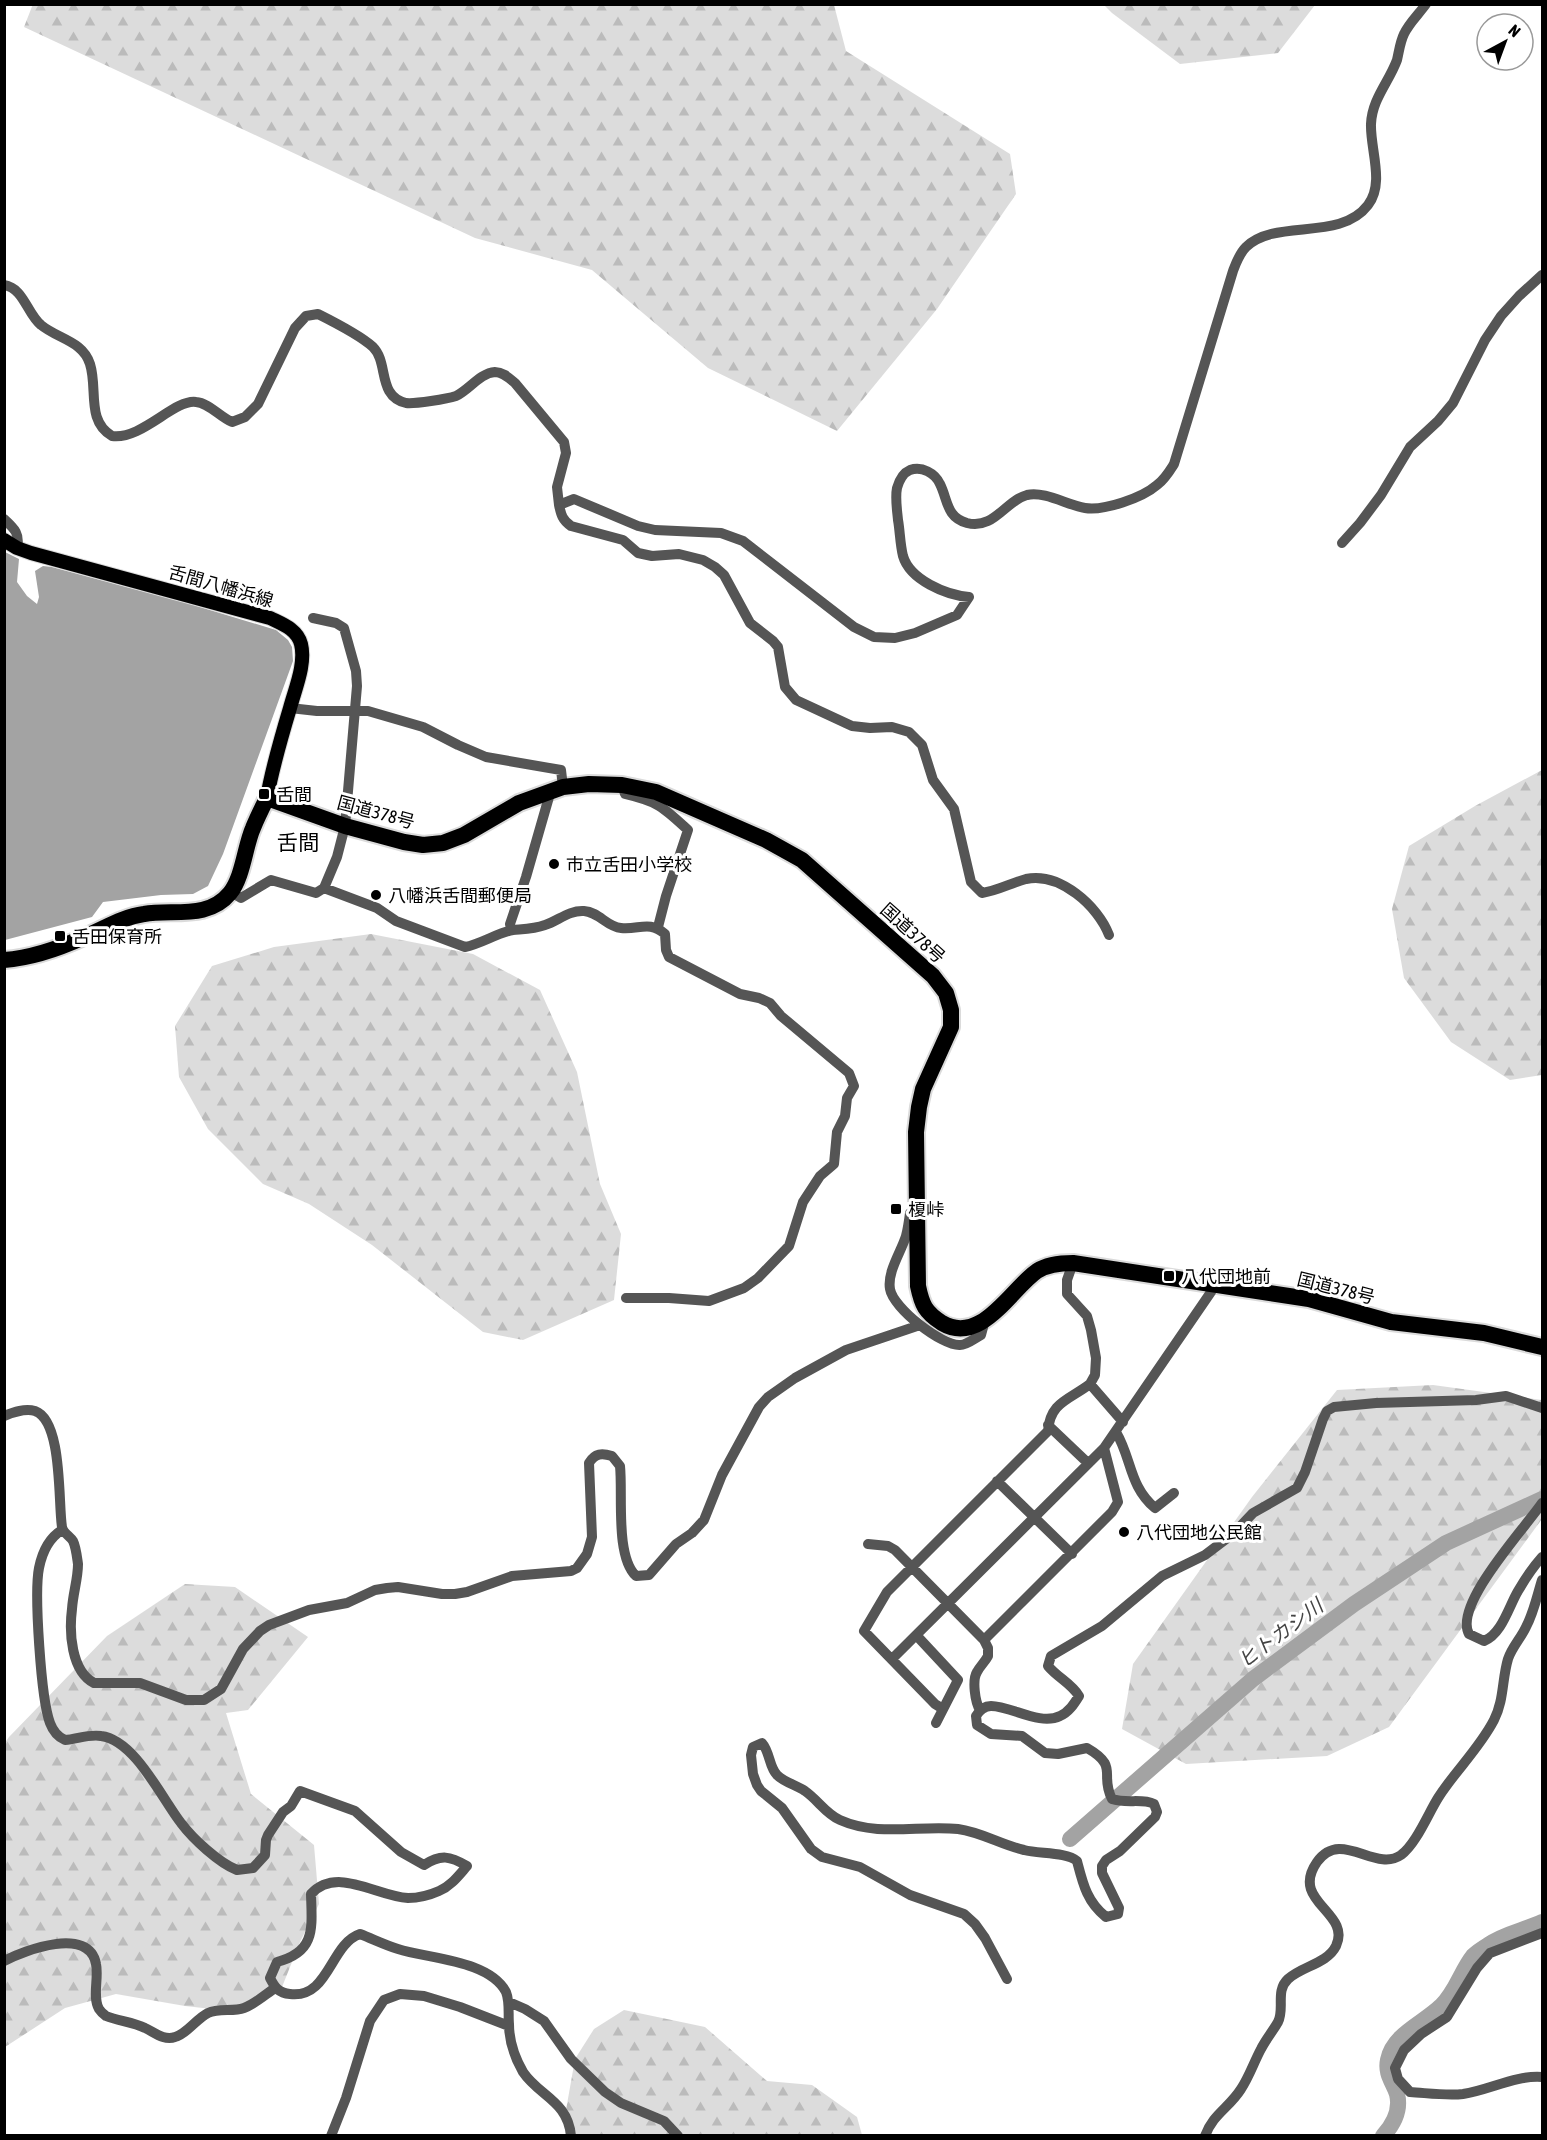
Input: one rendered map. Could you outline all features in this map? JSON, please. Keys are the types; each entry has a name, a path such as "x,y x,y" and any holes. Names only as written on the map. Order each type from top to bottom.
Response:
{"highway":[{"name":"国道378号","path":"267,798 345,826 404,842 423,844 442,843 464,835 519,803 557,789 589,784 621,785 656,792 681,802 766,840 802,860 933,976 946,993 951,1010 951,1027 923,1089 916,1132 918,1286 921,1301 930,1315 949,1327 968,1328 985,1320 999,1309 1025,1280 1040,1269 1057,1263 1073,1263 1309,1299 1391,1322 1484,1333 1542,1347"},
{"path":"4,960 49,950 83,938 125,918 145,914 199,912 218,904 231,892 253,828 267,798"}],"main road":[{"name":"舌間八幡浜線","path":"4,540 17,548 270,618 288,627 301,642 303,655 267,798"}],"street":[{"path":"559,505 574,499 638,526 655,530 721,533 743,541 854,627 874,637 895,638 915,633 957,615 969,597 951,594 922,580 908,567 903,557 896,495 902,477 908,471 916,469 924,469 933,475 940,484 946,505 953,515 969,524 989,520 1027,495 1046,497 1087,508 1100,508 1132,499 1155,487 1169,474 1174,464 1233,271 1244,249 1258,239 1269,235 1314,229 1348,220 1362,212 1373,196 1376,186 1371,123 1376,102 1396,60 1403,36 1426,4"},
{"path":"1342,543 1381,495 1410,447 1438,421 1453,403 1485,340 1502,316 1542,275"},
{"path":"4,285 16,290 34,319 41,325 79,346 84,352 94,377 96,420 99,427 112,436 128,435 182,405 194,401 207,405 220,417 232,422 245,417 258,404 295,328 306,316 318,314 374,348 379,358 386,387 395,398 408,403 457,396 483,377 495,372 506,375 564,442 566,453 557,487 559,505 565,522 570,526 623,540 638,553 651,556 679,554 703,560 715,567 724,575 750,623 778,647 785,687 796,700 852,726 870,728 891,726 909,732 922,745 933,780 954,810 971,882 976,888 982,893 1028,879 1047,880 1068,888 1089,904 1103,920 1109,935"},
{"path":"4,519 16,530 19,539 17,548"},
{"path":"231,892 242,898 271,880 316,893 324,888 337,857 345,826 356,710 356,671 344,628 336,622 313,618"},
{"path":"290,708 317,711 368,711 423,727 486,757 561,770 557,789 510,924 511,930"},
{"path":"621,785 626,794 663,806 688,830 658,927"},
{"path":"324,888 377,908 396,921 465,947 511,930 528,930 547,925 572,912 595,913 611,925 621,928 658,927 666,934 666,950 669,957 740,994 759,998 770,1004 781,1016 849,1073 854,1086 847,1098 845,1116 837,1131 834,1164 820,1176 803,1202 789,1246 758,1278 744,1288 709,1301 626,1298"},
{"path":"917,1210 910,1213 905,1237 892,1272 890,1290 898,1305 920,1325 950,1344 962,1345 981,1335 985,1320"},
{"path":"943,1709 935,1704 864,1631 887,1592 1048,1431 1050,1415 1054,1408 1090,1384 1095,1376 1096,1358 1087,1316 1066,1294 1067,1280 1073,1263"},
{"path":"892,1659 1104,1448 1211,1292 1214,1283"},
{"path":"4,1416 27,1409 43,1416 48,1424 58,1465 62,1530 73,1542 78,1561 78,1576 71,1617 74,1650 81,1672 94,1683 140,1683 186,1700 204,1700 221,1689 243,1649 260,1631 269,1624 294,1614 347,1604 375,1590 387,1588 398,1587 455,1594 512,1576 560,1574 577,1568 590,1547 592,1537 589,1463 593,1456 598,1454 612,1455 620,1466 627,1564 636,1576 649,1575 676,1544 704,1521 722,1475 759,1407 768,1396 795,1377 846,1350 920,1325"},
{"path":"1090,1384 1123,1422"},
{"path":"1006,1979 985,1938 964,1914 910,1894 860,1867 822,1857 811,1849 782,1808 761,1791 753,1774 751,1755 753,1747 762,1743 779,1777 806,1791 830,1815 849,1823 889,1831 960,1829 1039,1854 1073,1858 1077,1861 1085,1892 1097,1910 1106,1917 1118,1914 1119,1908 1102,1873 1102,1866 1155,1817 1157,1812 1154,1804 1149,1801 1122,1802 1112,1799 1108,1792 1107,1764 1098,1754 1087,1748 1058,1754 1045,1753 1022,1736 991,1734 977,1725 976,1716 980,1710 990,1706 1043,1718 1058,1717 1070,1709 1079,1696 1074,1686 1055,1674 1048,1666 1051,1656 1101,1626 1162,1576 1205,1555 1234,1533 1253,1513 1297,1488 1327,1411 1334,1407 1376,1403 1476,1400 1506,1396 1542,1408"},
{"path":"1048,1425 1088,1463"},
{"path":"1116,1432 1137,1487 1144,1499 1155,1508 1174,1493"},
{"path":"984,1640 1112,1512 1118,1502 1104,1448"},
{"path":"997,1481 1072,1554"},
{"path":"1542,1503 1497,1562 1469,1608 1465,1623 1469,1634 1484,1641 1490,1638 1498,1629 1517,1591 1542,1557"},
{"path":"62,1530 49,1542 39,1566 38,1575 38,1621 45,1707 50,1724 60,1738 64,1740 102,1736 122,1745 148,1774 191,1835 204,1848 237,1870 253,1868 265,1855 268,1835 300,1791 355,1810 401,1852 424,1865 435,1858 453,1858 467,1866 447,1887 423,1896 409,1898 342,1882 332,1882 317,1888 311,1894 312,1932 302,1951 277,1962 270,1974 275,1988 284,1994 306,1994 316,1986 350,1937 360,1934 398,1949 452,1960 479,1970 500,1984 506,1992 509,2002 512,2043 521,2068 526,2076 557,2103 569,2123 571,2136"},
{"path":"868,1544 888,1546 895,1550 984,1640 988,1648 988,1656 975,1673 977,1706 980,1710"},
{"path":"1205,2136 1216,2114 1241,2089 1265,2040 1278,2021 1281,2015 1282,1987 1288,1979 1331,1953 1339,1939 1337,1927 1311,1894 1308,1880 1316,1863 1332,1850 1340,1848 1372,1857 1388,1858 1401,1854 1411,1844 1450,1779 1473,1752 1494,1721 1500,1708 1509,1655 1526,1629 1542,1580"},
{"path":"917,1636 958,1680 936,1723"},
{"path":"1542,1933 1490,1953 1472,1976 1447,2018 1421,2034 1404,2050 1395,2068 1398,2079 1410,2092 1425,2093 1462,2094 1533,2076 1542,2077"},
{"path":"4,1962 37,1947 74,1944 87,1948 93,1954 97,1966 96,1999 98,2008 104,2015 171,2038 177,2037 205,2014 244,2008 275,1988"},
{"path":"331,2136 346,2098 370,2021 384,2000 400,1994 424,1996 509,2026"},
{"path":"509,2002 544,2021 571,2059 605,2092 621,2103 664,2121 678,2136"}],"green space":[{"path":"33,4 834,5 846,51 1010,154 1016,194 937,309 837,431 708,368 592,270 475,238 24,27"},
{"path":"1104,5 1315,5 1278,53 1180,64"},
{"path":"1542,770 1542,1075 1510,1080 1451,1042 1404,978 1392,909 1409,846 1475,806"},
{"path":"371,934 473,954 540,990 577,1072 600,1184 621,1234 614,1300 523,1340 483,1332 372,1245 309,1204 263,1184 208,1129 179,1077 175,1026 212,966 274,947"},
{"path":"1433,1385 1542,1400 1542,1519 1389,1727 1327,1756 1186,1764 1122,1729 1133,1664 1252,1497 1337,1390"},
{"path":"185,1584 235,1587 308,1637 248,1710 226,1713 251,1794 314,1845 319,1904 300,1942 280,1992 239,2012 185,2006 116,1994 65,2008 5,2047 4,1744 107,1636"},
{"path":"624,2010 705,2027 767,2081 812,2085 857,2117 862,2135 574,2135 566,2110 575,2059 594,2029"}],"shaded area":[{"path":"5,552 19,559 17,582 27,596 37,604 39,597 35,571 43,566 52,567 276,630 288,640 292,647 293,661 223,854 208,886 193,894 161,895 103,902 92,917 5,940"}],"waterway":[{"name":"ヒトカシ川","path":"1070,1839 1253,1679 1354,1604 1446,1543 1542,1499"},
{"path":"1383,2136 1393,2122 1398,2106 1397,2094 1388,2074 1387,2065 1396,2043 1446,2000 1476,1953 1500,1938 1542,1922"}],"place":[{"name":"舌間","path":"264,794"},
{"name":"市立舌田小学校","path":"554,864"},
{"name":"八幡浜舌間郵便局","path":"376,895"},
{"name":"舌田保育所","path":"60,936"},
{"name":"榎峠","path":"896,1209"},
{"name":"八代団地前","path":"1169,1276"},
{"name":"八代団地公民館","path":"1124,1532"}],"district":[{"name":"舌間","path":"298,842"}]}
